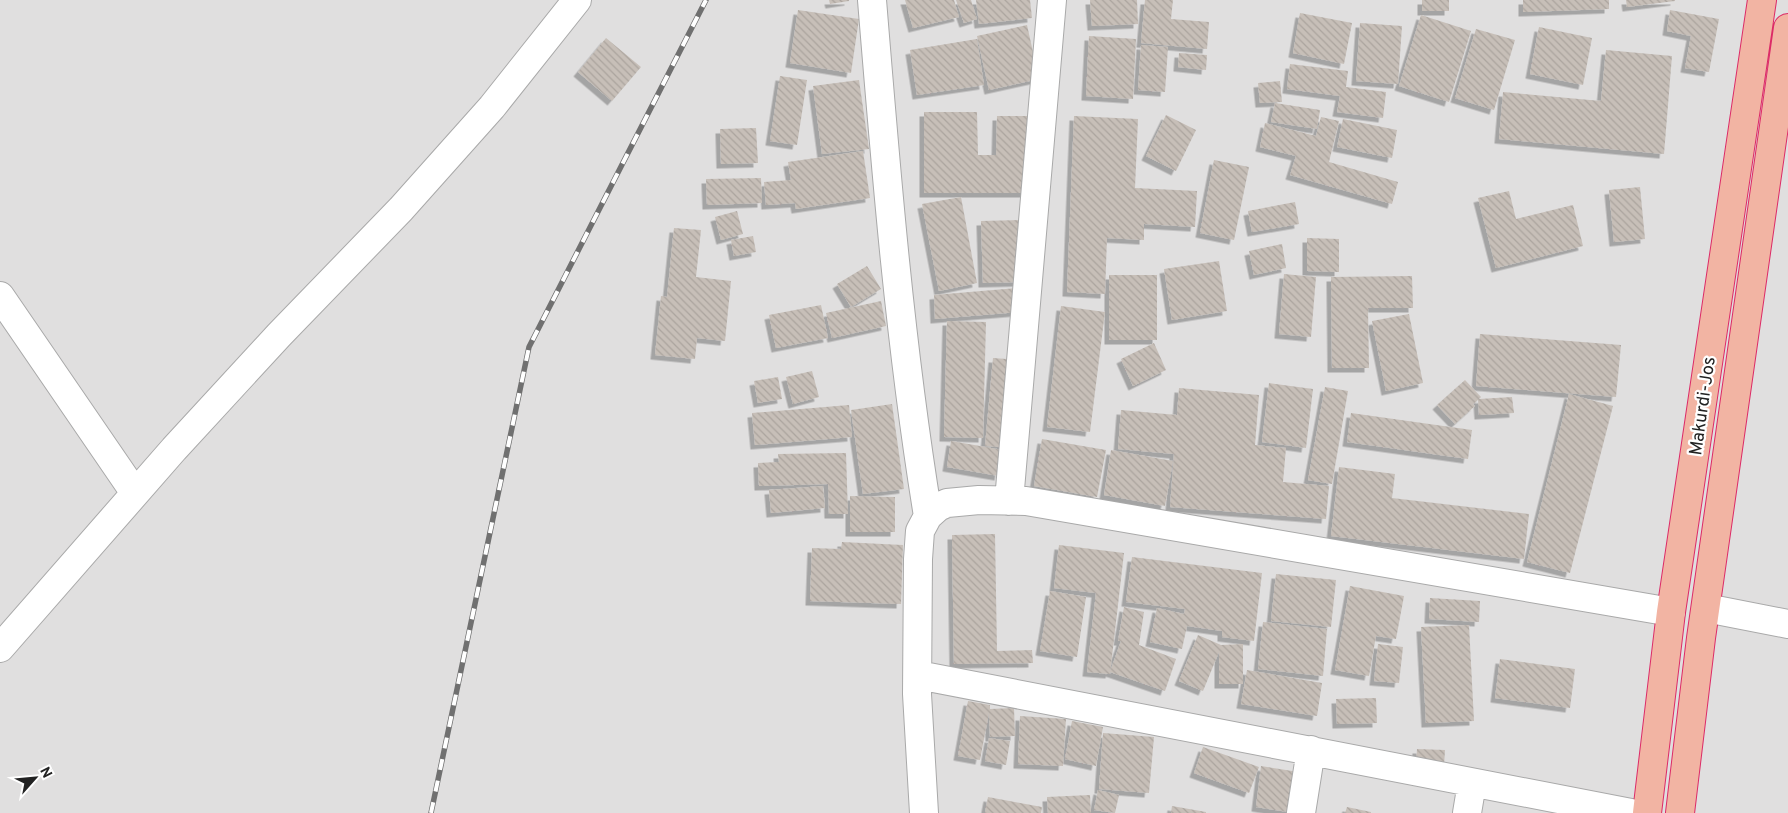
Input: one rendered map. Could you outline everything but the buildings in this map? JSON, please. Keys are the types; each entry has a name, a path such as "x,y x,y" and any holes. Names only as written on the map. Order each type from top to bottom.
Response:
{"highway":[{"name":"Makurdi-Jos","path":"1647,813 1672,612 1762,0"},
{"name":"Makurdi-Jos","path":"1680,813 1706,608 1788,28"}],"street":[{"path":"0,648 135,493 279,335 401,209 492,107 577,0"},
{"path":"872,0 885,160 913,424 928,516"},
{"path":"1009,501 1052,0"},
{"path":"0,296 135,493"},
{"path":"924,813 917,694 920,531 928,516 938,507 947,503 959,501 1009,501 1036,503 1672,612"},
{"path":"1706,608 1788,624"},
{"path":"918,675 1631,813"},
{"path":"1300,813 1311,750"},
{"path":"1467,813 1472,783"}],"shaded area":[{"path":"0,0 1788,0 1788,813 0,813"}],"railway":[{"path":"431,813 529,347 706,0"}]}
